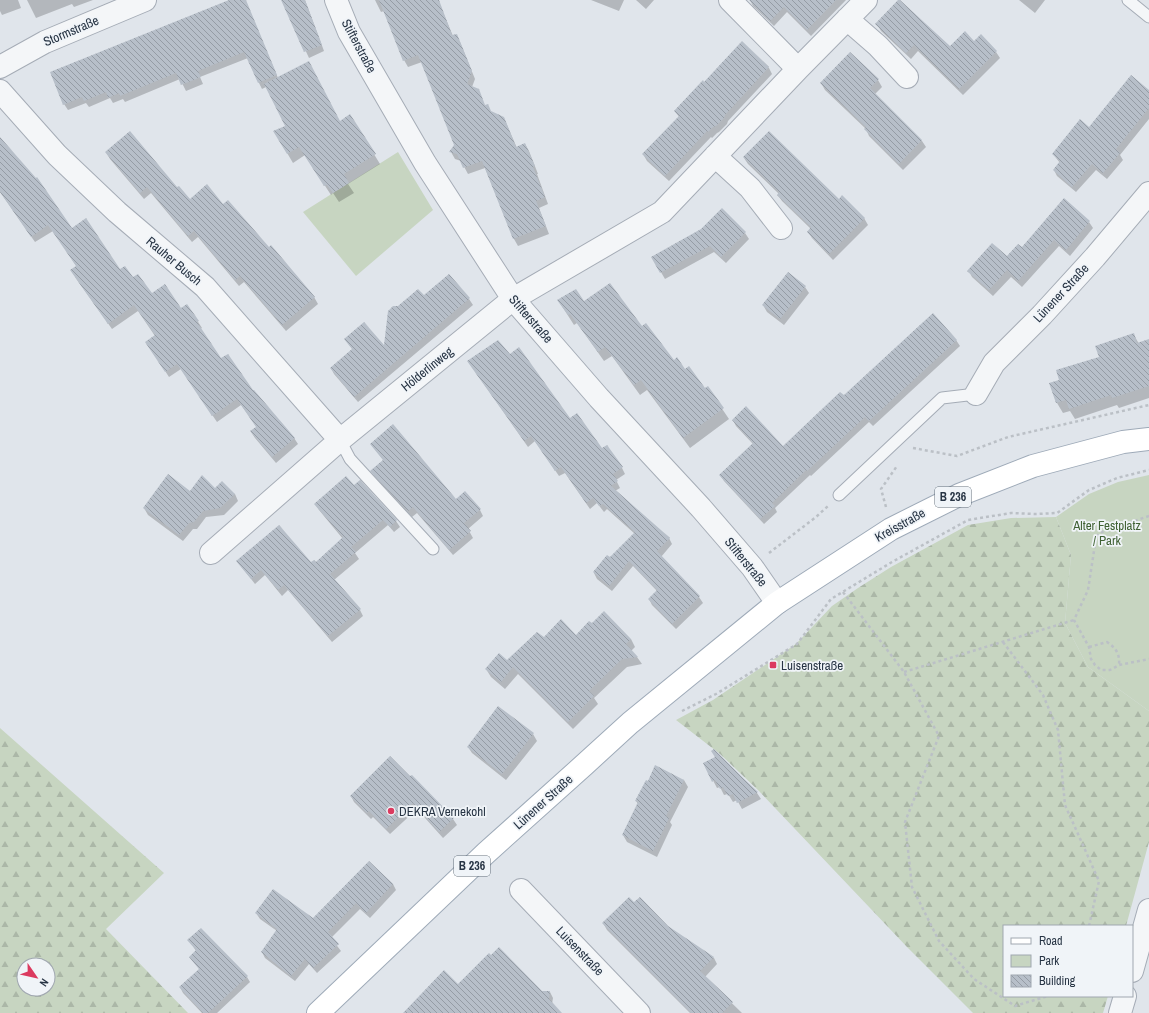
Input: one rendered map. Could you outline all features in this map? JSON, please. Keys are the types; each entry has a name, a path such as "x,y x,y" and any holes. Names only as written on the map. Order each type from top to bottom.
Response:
{"main road":[{"name":"Kreisstraße","path":"778,603 891,529 959,495 1033,466 1123,442 1149,439"},
{"name":"Lünener Straße","path":"318,1013 486,853 630,723 778,603"}],"street":[{"name":"Stifterstraße","path":"336,0 349,32 425,163 513,299 599,398 701,508 752,567 778,603"},
{"path":"730,0 798,69"},
{"name":"Hölderlinweg","path":"211,552 340,440 513,299 662,212 866,0"},
{"name":"Stormstraße","path":"0,67 45,42 135,2"},
{"path":"847,19 878,46 907,77"},
{"name":"Rauher Busch","path":"0,91 57,155 89,186 117,212 205,287 340,440"},
{"path":"715,156 750,188 782,228"},
{"name":"Lünener Straße","path":"976,394 994,363 1042,315 1095,257 1149,194"},
{"name":"Luisenstraße","path":"521,890 639,1013"},
{"path":"1133,967 1149,910"},
{"path":"1120,1013 1125,997"}],"lane":[{"path":"1128,0 1149,17"},
{"path":"840,494 942,398 976,394"},
{"path":"340,440 350,459 433,549"}],"path":[{"path":"900,436 910,447 957,456 1008,437 1149,405"},
{"path":"891,529 881,489 898,465"},
{"path":"678,713 716,694 796,644 831,599 892,562 968,520 1011,513 1036,514 1058,512 1089,490 1117,478 1149,470"},
{"path":"752,567 816,517 840,494"},
{"path":"904,672 1074,620 1088,590 1096,538 1099,533 1149,516"},
{"path":"843,592 904,672 940,736 905,822 912,887 939,942 974,979 1015,1006 1045,997"},
{"path":"1074,620 1089,647 1091,659 1101,670 1110,670 1119,665 1149,658"},
{"path":"1003,642 1043,695 1058,730 1065,805 1099,881 1089,925"},
{"path":"1089,647 1107,642 1113,646 1118,653 1119,665"}],"green space":[{"path":"398,152 433,210 356,276 303,212"},
{"name":"Alter Festplatz / Park","path":"1149,475 1149,711 1088,667 1065,623 1071,555 1056,517 1089,494 1118,482"},
{"path":"1056,517 1071,555 1065,623 1088,667 1149,711 1149,842 1126,925 1003,925 1003,997 1108,997 1103,1013 973,1013 907,947 759,791 720,754 676,720 713,700 796,644 832,606 891,567 968,525 1011,518"},
{"path":"0,728 164,873 106,929 188,1013 0,1013"}],"building":[{"path":"229,0 246,0 277,75 258,83 244,52 198,71 201,77 181,85 176,73 120,96 119,93 108,98 106,92 84,101 82,97 63,105 50,72"},
{"path":"281,0 305,0 322,45 304,52"},
{"path":"379,0 439,0 452,35 457,34 472,71 467,84 479,89 485,105 488,104 491,111 504,117 516,147 525,143 535,166 533,167 545,197 536,201 546,226 513,239 482,161 463,168 457,154 449,152 454,145 418,55 403,61"},
{"path":"749,0 836,0 807,30 784,7 770,21"},
{"path":"898,0 900,0 950,46 965,31 974,41 981,34 997,51 959,89 914,45 906,53 875,24"},
{"path":"742,41 769,67 725,115 724,118 716,126 708,132 707,131 665,176 642,154 679,116 674,111 703,80 704,82"},
{"path":"850,52 879,79 870,88 922,140 899,164 864,129 866,127 820,83"},
{"path":"309,61 340,121 350,114 376,154 344,174 349,183 333,193 327,185 324,186 299,147 287,154 273,131 285,126 264,84"},
{"path":"1131,75 1149,90 1149,108 1116,149 1120,153 1103,173 1092,164 1072,187 1053,170 1060,161 1052,154 1080,119 1089,127"},
{"path":"130,131 177,187 179,186 190,199 207,184 223,204 228,200 269,247 271,245 315,297 282,325 240,276 235,280 194,231 188,236 147,187 140,193 105,152"},
{"path":"769,131 839,199 842,195 865,218 829,254 807,232 811,227 777,195 779,192 743,157"},
{"path":"0,137 36,178 37,177 72,228 86,218 120,269 125,266 133,277 138,274 152,293 165,284 181,308 187,304 221,358 228,354 253,390 295,438 272,457 250,431 256,427 237,399 212,416 177,364 165,372 145,342 155,335 134,305 108,324 70,270 76,266 48,225 31,237 0,192"},
{"path":"1064,198 1090,221 1066,250 1054,240 1018,281 1007,270 989,290 967,271 992,243 1007,256 1018,244 1022,247"},
{"path":"722,208 746,232 721,257 710,246 660,273 651,257 701,229"},
{"path":"788,272 806,286 780,319 762,305"},
{"path":"449,274 470,298 354,397 330,368 352,349 344,339 364,322 384,345 388,311 393,306 398,306 418,289 424,295"},
{"path":"610,283 642,326 646,323 674,360 677,357 685,369 689,366 705,388 708,386 724,408 683,438 641,380 634,385 605,347 598,352 570,314 568,315 557,300 576,289 584,301"},
{"path":"933,313 957,340 869,421 865,417 807,471 806,470 772,503 775,506 760,519 719,475 753,443 732,420 746,406 783,446 840,392 844,395"},
{"path":"1134,333 1137,343 1149,339 1149,386 1112,398 1111,395 1069,409 1066,400 1056,403 1049,383 1059,380 1056,370 1099,357 1095,346"},
{"path":"498,340 510,354 519,347 570,418 577,413 602,448 607,445 623,467 613,474 618,481 611,486 670,538 657,551 700,596 672,624 648,599 657,590 629,561 609,586 593,572 607,555 610,557 635,532 603,504 599,506 593,498 586,503 561,467 555,471 531,436 524,441 467,361"},
{"path":"393,424 456,499 465,491 481,509 464,523 471,531 449,550 413,507 408,511 370,471 383,460 370,444"},
{"path":"168,474 190,491 202,475 215,488 222,481 235,494 220,508 203,511 194,522 189,523 179,535 143,508"},
{"path":"346,476 354,485 360,480 397,520 390,527 383,520 351,547 356,552 330,574 361,609 328,636 284,585 278,590 261,570 251,579 236,561 279,525 311,562 314,560 316,562 343,537 314,504"},
{"path":"604,611 631,639 626,644 638,657 622,659 589,691 594,696 568,722 513,667 501,682 485,669 499,653 507,660 537,632 544,637 561,619 576,635 589,621 592,623"},
{"path":"498,706 534,733 502,774 467,747"},
{"path":"714,749 758,792 737,803 733,794 728,796 723,787 720,789 715,780 712,782 703,763 715,757 711,751"},
{"path":"390,756 410,776 412,775 454,818 439,832 413,803 386,829 369,811 367,813 350,796"},
{"path":"655,765 684,780 666,816 669,818 653,851 622,835 638,802 635,801 646,780 648,781"},
{"path":"369,861 393,884 366,913 356,903 328,932 339,944 313,968 305,959 291,976 261,952 277,929 255,913 273,889 313,918"},
{"path":"629,897 634,902 640,897 668,926 714,957 700,971 733,1002 722,1013 691,1013 602,923"},
{"path":"201,928 248,976 208,1013 203,1013 179,987 199,969 189,957 196,950 187,940"},
{"path":"499,947 542,991 550,991 549,999 562,1013 403,1013 444,970 458,984 489,953 491,955"}],"place":[{"name":"Luisenstraße","path":"773,665"},
{"name":"DEKRA Vernekohl","path":"391,811"}]}
